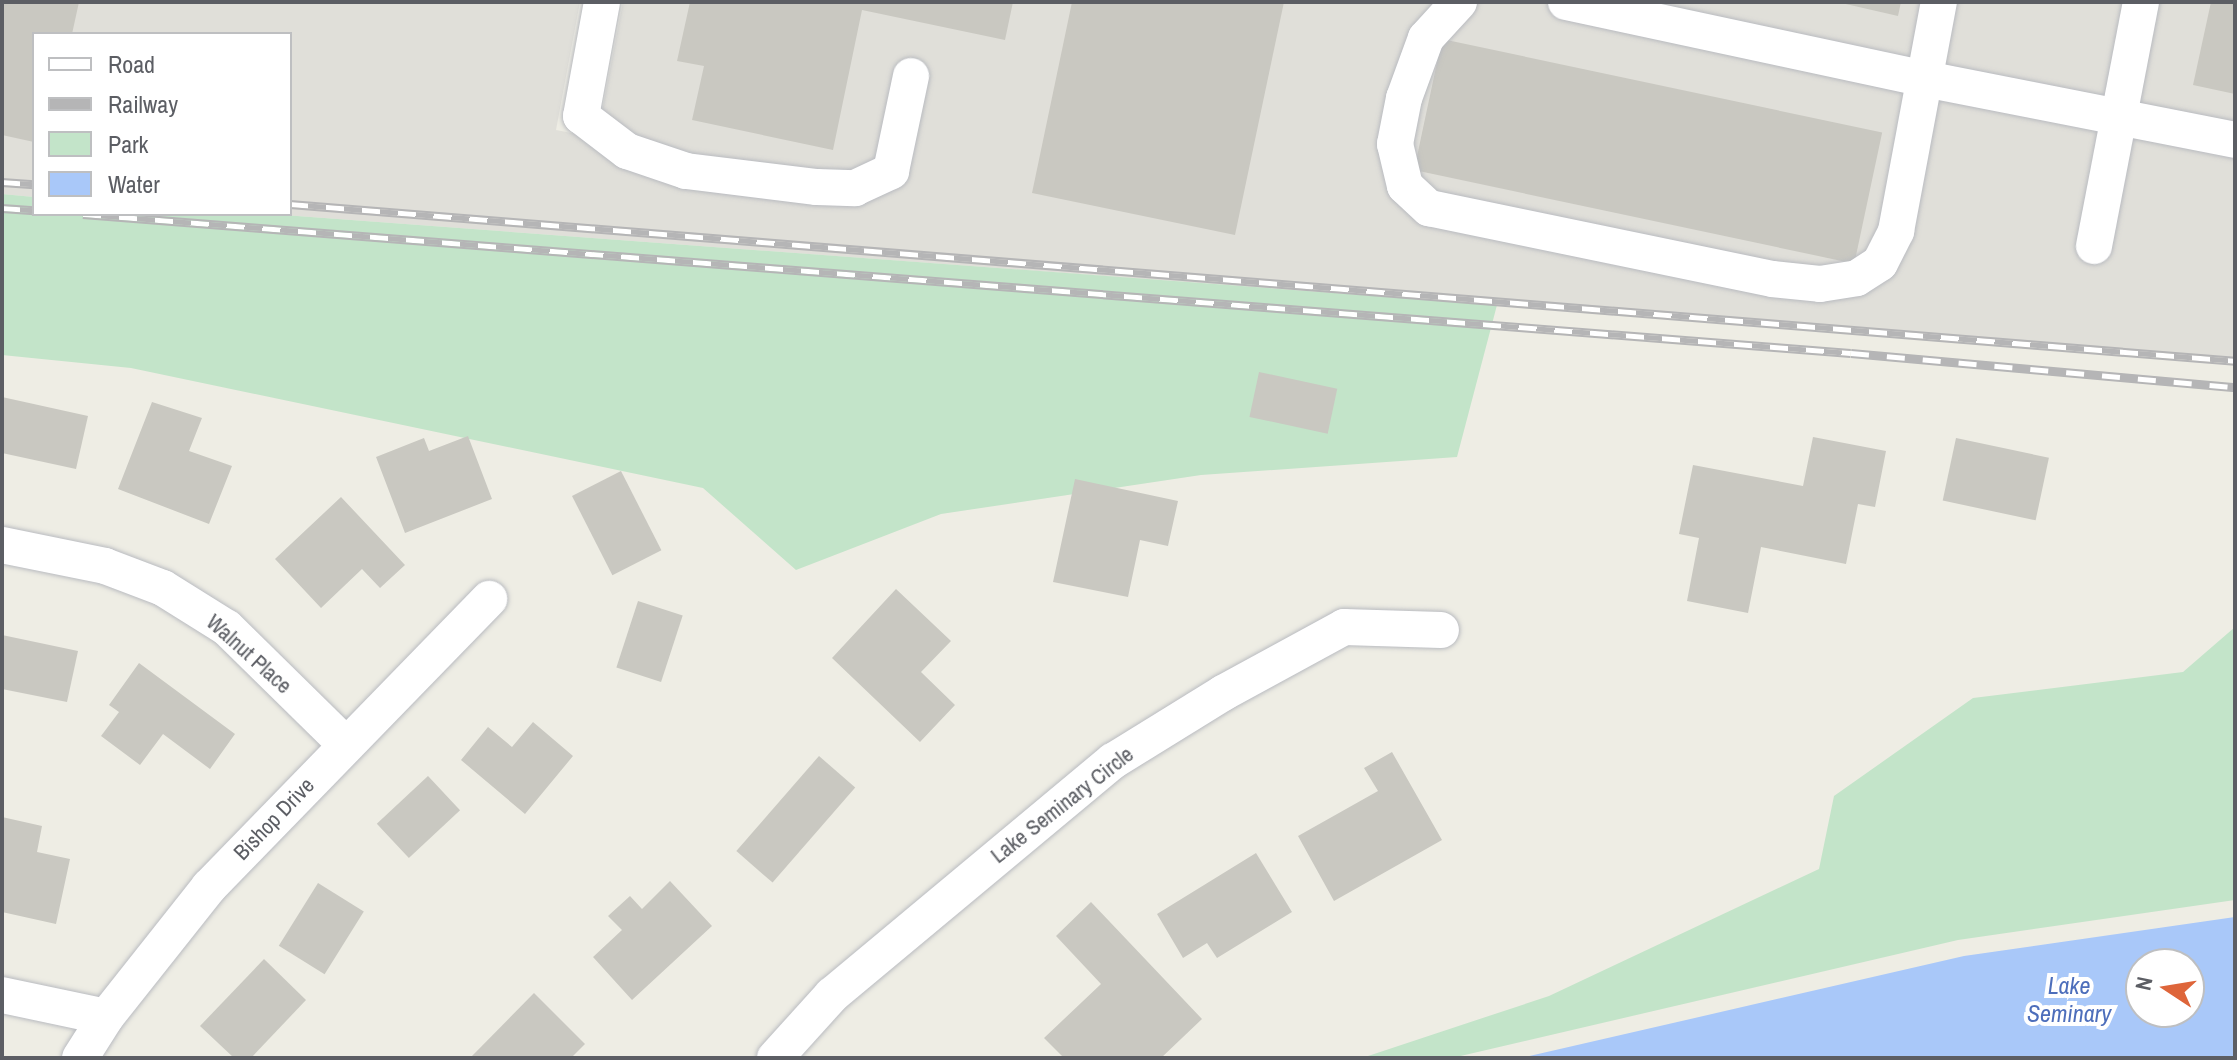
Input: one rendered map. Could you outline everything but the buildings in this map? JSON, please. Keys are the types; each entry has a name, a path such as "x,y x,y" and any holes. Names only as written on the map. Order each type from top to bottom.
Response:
{"street":[{"path":"602,2 581,116 627,151 686,171 817,187 855,188 891,171 911,76"},
{"path":"1459,2 1426,38 1404,98 1395,144 1405,186 1429,208 1772,279 1820,284 1857,278 1880,263 1896,231 1939,2"},
{"path":"1566,2 1925,79 2235,140"},
{"path":"2094,246 2141,2"},
{"name":"Walnut Place","path":"2,545 105,566 163,588 227,628 345,744"},
{"name":"Bishop Drive","path":"80,1058 106,1017 209,887 489,599"},
{"name":"Lake Seminary Circle","path":"775,1058 832,995 1113,761 1223,693 1344,627 1441,630"},
{"path":"2,995 106,1017"}],"shaded area":[{"path":"2,2 580,2 556,130 597,138 623,2 2235,2 2235,360 292,216 292,32 32,32 32,197 2,194"}],"green space":[{"path":"2,194 32,197 32,216 292,216 1497,305 1457,457 1201,475 941,514 796,570 703,488 131,368 2,355"},
{"path":"2235,627 2235,900 1958,940 1452,1058 1362,1058 1549,996 1819,869 1834,796 1973,698 2183,672"}],"water":[{"name":"Lake Seminary","path":"2235,917 2235,1058 1521,1058 1964,956"}],"railway":[{"path":"2,182 32,184"},
{"path":"292,204 2235,361"},
{"path":"2,208 32,210"},
{"path":"108,216 1851,353 2235,387"}]}
